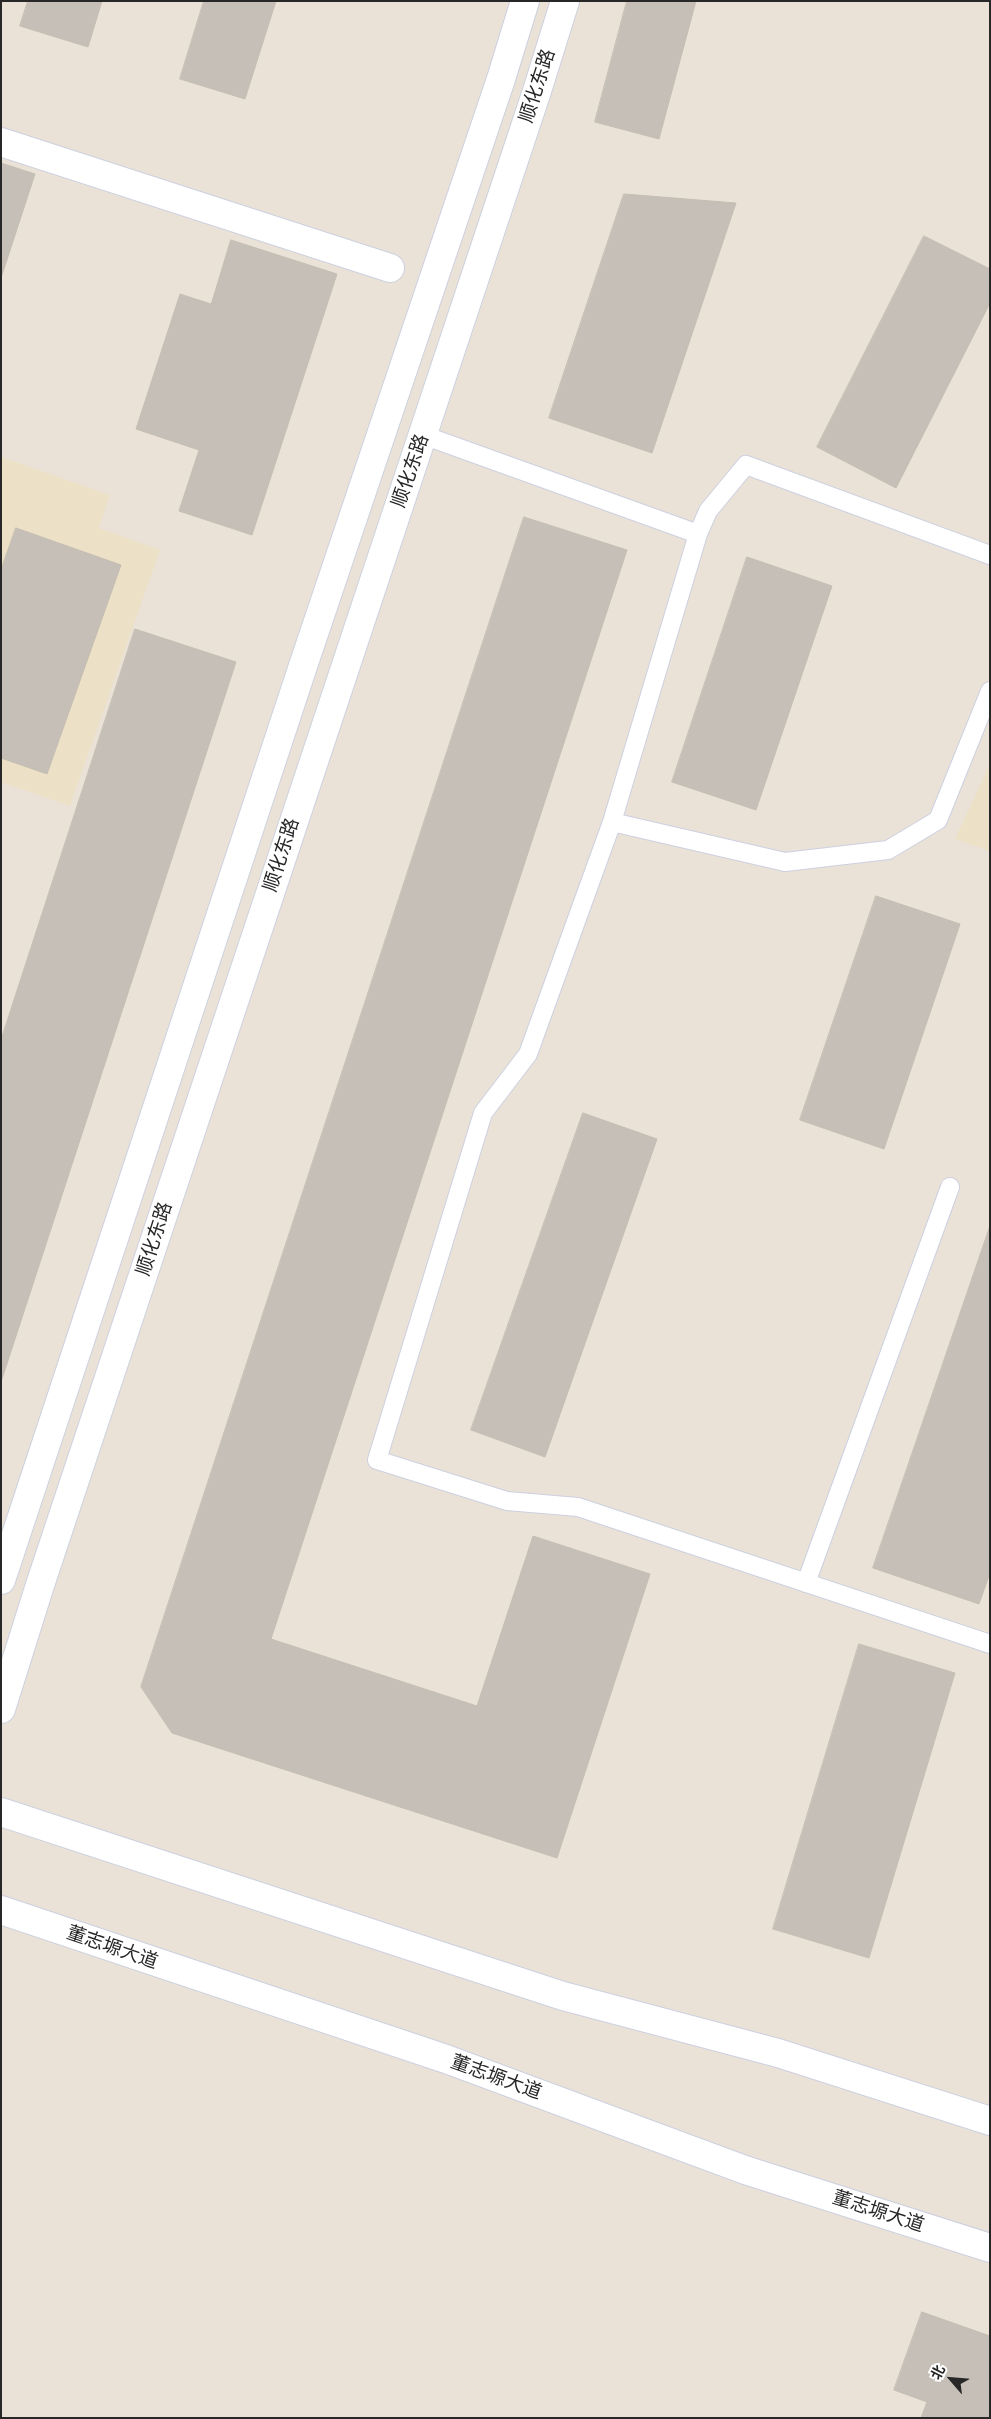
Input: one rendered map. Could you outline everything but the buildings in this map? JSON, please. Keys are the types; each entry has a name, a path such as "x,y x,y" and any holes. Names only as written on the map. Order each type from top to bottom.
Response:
{"street":[{"name":"顺化东路","path":"1,1580 304,663 498,89 525,1"},
{"name":"顺化东路","path":"1,1709 43,1576 538,91 565,1"},
{"path":"1,142 390,268"},
{"path":"1,1812 563,1996 778,2053 990,2121"},
{"name":"董志塬大道","path":"1,1910 446,2059 744,2170 990,2248"}],"lane":[{"path":"423,435 698,534"},
{"path":"990,555 746,465 708,511 698,534 612,822 528,1054 483,1113 377,1460 507,1501 578,1507 990,1644"},
{"path":"612,822 784,862 888,850 938,820 990,691"},
{"path":"806,1583 950,1187"}],"shaded area":[{"path":"1,457 110,495 99,528 160,550 70,806 1,782"},
{"path":"990,764 990,851 955,839"}]}
